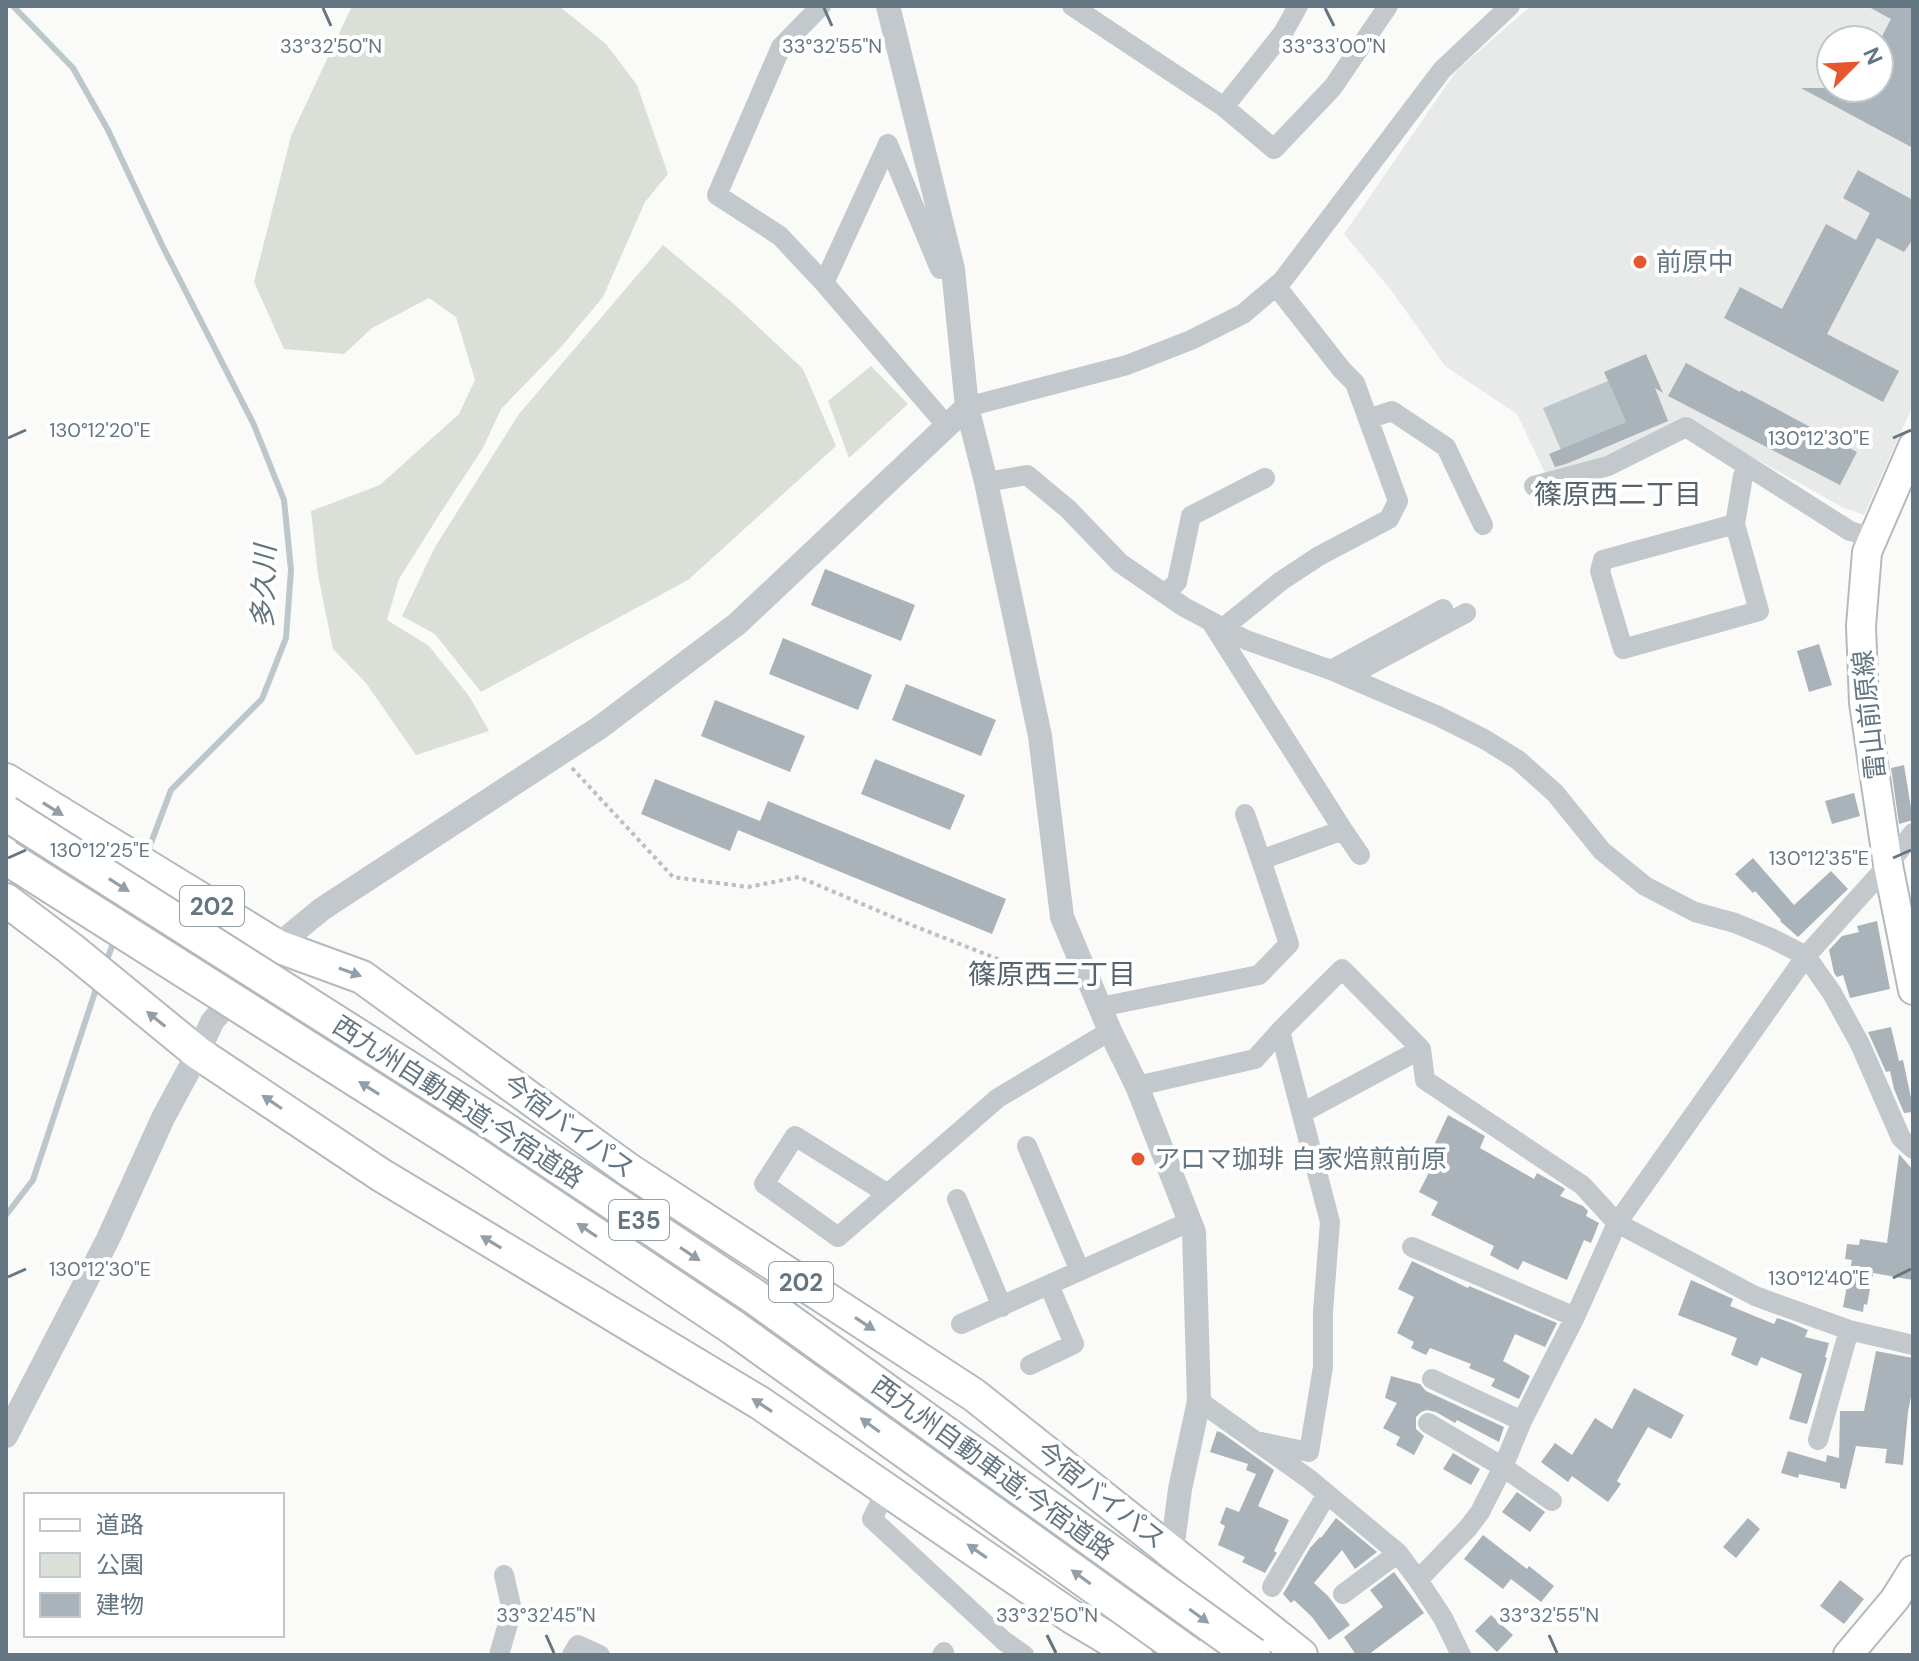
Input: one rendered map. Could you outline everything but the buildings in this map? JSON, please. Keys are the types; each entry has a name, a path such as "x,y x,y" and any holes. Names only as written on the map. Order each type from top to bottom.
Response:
{"highway":[{"name":"今宿バイパス","path":"6,780 277,946 362,977 629,1170 974,1395 1301,1655"},
{"name":"西九州自動車道;今宿道路","path":"6,813 494,1123 742,1288 1253,1655"},
{"name":"西九州自動車道;今宿道路","path":"6,857 474,1154 734,1328 1190,1655"},
{"path":"6,900 198,1053 381,1175 760,1403 1072,1617 1136,1655"}],"main road":[{"name":"雷山前原線","path":"1913,446 1867,552 1861,626 1864,703 1888,865 1913,990"},
{"path":"1848,1655 1895,1599 1913,1570"}],"street":[{"path":"821,6 781,47 717,195 780,236 947,426"},
{"path":"888,6 953,269 967,407 1040,736 1062,917 1137,1086 1194,1232 1199,1401 1151,1655"},
{"path":"1072,6 1224,107 1274,149 1333,87 1388,6"},
{"path":"277,946 322,909 599,728 737,624 967,407 1127,365 1191,340 1243,314 1292,268 1442,70 1510,6"},
{"path":"1224,107 1283,33 1289,10"},
{"path":"824,283 888,144 940,269 953,269"},
{"path":"1217,625 1319,556 1389,519 1398,501 1355,383 1276,286"},
{"path":"1368,419 1392,411 1446,447 1483,525"},
{"path":"1534,486 1608,466 1686,427 1850,531 1874,538"},
{"path":"1735,524 1603,560 1600,571 1623,649 1759,611 1735,524 1743,476 1749,467"},
{"path":"986,482 1027,475 1068,509 1120,563 1184,607 1246,640 1339,674 1484,739 1518,760 1555,793 1602,851 1645,886 1695,912 1735,923 1806,956 1832,993 1860,1044 1901,1138 1913,1149"},
{"path":"1165,594 1177,582 1191,516 1265,478"},
{"path":"1339,674 1443,609"},
{"path":"1339,674 1466,613"},
{"path":"1217,625 1360,855"},
{"path":"1098,1002 1259,975 1289,944 1245,814"},
{"path":"1261,860 1343,830"},
{"path":"1418,1580 1480,1512 1617,1223 1806,956 1913,833"},
{"path":"1137,1086 1255,1059 1342,969 1421,1049 1425,1080 1582,1185 1617,1223 1755,1296 1849,1330 1913,1345"},
{"path":"6,1436 108,1239 163,1118 212,1022 221,1011"},
{"path":"888,1194 795,1136 764,1184 838,1237 888,1194 998,1098 1110,1031"},
{"path":"1256,1441 1309,1452 1323,1367 1323,1312 1330,1222 1280,1031"},
{"path":"1302,1113 1421,1049"},
{"path":"1027,1146 1080,1271"},
{"path":"957,1199 1002,1307"},
{"path":"961,1324 1189,1222"},
{"path":"1412,1247 1575,1317"},
{"path":"1030,1365 1074,1344 1049,1285"},
{"path":"1818,1440 1849,1330"},
{"path":"1432,1379 1522,1421"},
{"path":"1199,1401 1309,1479 1398,1553 1443,1618 1461,1655"},
{"path":"1428,1423 1503,1467 1552,1501"},
{"path":"887,1489 872,1519 1004,1641 1024,1655"},
{"path":"1272,1587 1327,1494"},
{"path":"1343,1594 1398,1553"},
{"path":"499,1655 512,1610 504,1575"},
{"path":"572,1655 578,1645 600,1655"}],"path":[{"path":"560,754 673,877 748,887 799,877 1098,1002"}],"shaded area":[{"name":"前原中","path":"1531,6 1913,6 1913,405 1864,515 1842,507 1684,419 1596,461 1547,477 1517,414 1445,366 1391,290 1344,234 1457,70"},
{"path":"1608,381 1626,422 1561,450 1543,408"}],"green space":[{"path":"352,6 559,6 606,44 637,85 668,174 645,202 603,297 562,346 501,409 483,448 399,579 387,620 429,646 469,696 489,731 416,755 366,683 333,649 318,575 311,511 380,485 459,414 475,380 456,317 429,298 372,328 344,354 284,349 254,282 291,136"},
{"path":"663,245 735,305 803,369 836,446 688,580 481,692 435,634 402,616 435,547 519,414"},
{"path":"871,366 908,404 849,458 828,401"}],"waterway":[{"name":"多久川","path":"13,6 73,68 108,130 162,245 254,425 284,500 291,570 286,638 262,699 171,790 146,856"},
{"name":"多久川","path":"105,965 115,938"},
{"name":"多久川","path":"6,1215 33,1180 98,983"}],"place":[{"name":"前原中","path":"1640,262"},
{"name":"アロマ珈琲 自家焙煎前原","path":"1138,1159"}],"district":[{"name":"篠原西二丁目","path":"1618,494"},
{"name":"篠原西三丁目","path":"1052,974"}]}
